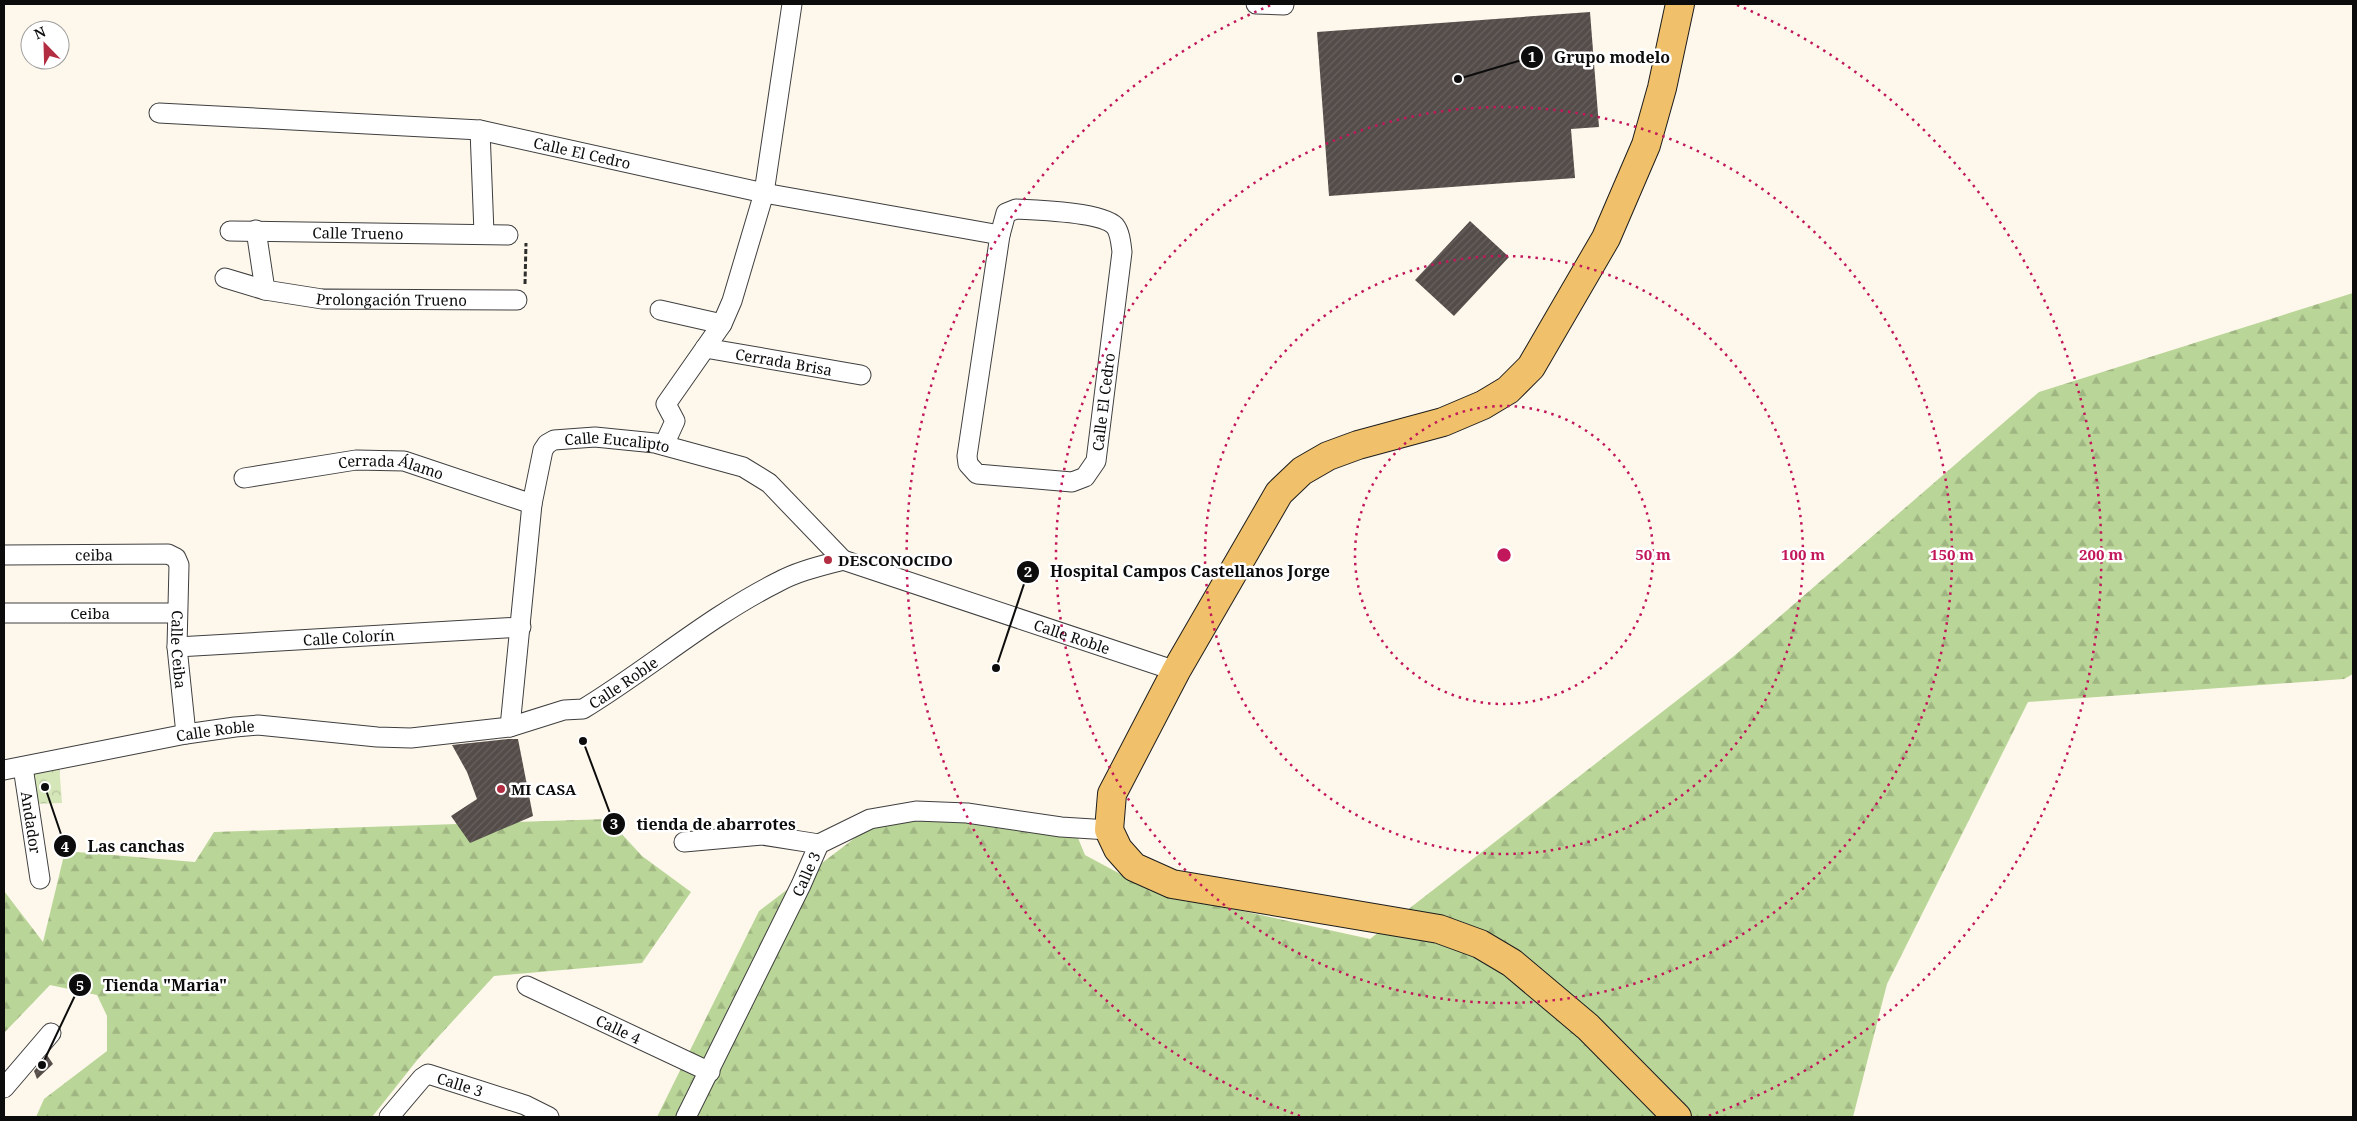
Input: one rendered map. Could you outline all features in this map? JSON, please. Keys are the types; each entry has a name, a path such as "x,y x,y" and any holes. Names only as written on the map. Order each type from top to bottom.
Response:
{"main road":[{"path":"1677,1117 1588,1027 1512,964 1480,944 1439,929 1172,884 1134,867 1118,849 1109,830 1112,794 1176,670 1279,492 1302,471 1328,456 1358,445 1443,422 1483,405 1508,390 1530,367 1606,238 1646,146 1662,88 1680,4"}],"street":[{"path":"706,348 722,324 732,301 764,193 792,4"},
{"path":"1256,4 1284,5"},
{"name":"Calle El Cedro","path":"159,113 480,130 764,193 1000,235"},
{"path":"480,130 484,233"},
{"name":"Calle El Cedro","path":"1016,209 1085,215 1104,219 1115,226 1120,239 1122,252 1096,461 1085,477 1072,482 977,474 968,464 967,456 1000,235 1006,213 1016,209"},
{"path":"256,230 265,290"},
{"name":"Calle Trueno","path":"230,231 484,233 508,235"},
{"name":"Prolongación Trueno","path":"224,278 265,290 322,299 517,300"},
{"path":"660,310 722,324"},
{"name":"Cerrada Brisa","path":"706,348 861,375"},
{"name":"Calle Eucalipto","path":"664,445 675,421 666,404 706,348"},
{"name":"Calle Eucalipto","path":"510,727 532,504 543,450 547,444 554,440 594,437 664,445 743,467 769,483 843,560"},
{"name":"Cerrada Álamo","path":"244,478 356,460 404,460 532,504"},
{"name":"ceiba","path":"4,555 168,554 176,558 179,565"},
{"name":"Calle Roble","path":"4,770 186,734 258,725 377,737 411,738 510,727 564,710 583,709 713,618 778,582 805,571 843,560 1176,670"},
{"name":"Calle Ceiba","path":"179,565 177,647 186,734"},
{"name":"Ceiba","path":"4,613 177,613"},
{"name":"Calle Colorín","path":"177,647 520,626"},
{"name":"Andador","path":"23,767 40,879"},
{"name":"Calle 3","path":"686,1117 710,1072 801,885 818,844 870,818 916,811 967,813 1060,827 1109,830"},
{"path":"684,842 762,836 818,844"},
{"name":"Calle 4","path":"527,986 710,1072"},
{"path":"4,1088 51,1033"},
{"name":"Calle 3","path":"389,1117 422,1078 428,1074 525,1105 548,1117"}],"path":[{"path":"508,235 526,239 525,294 517,300"}],"green space":[{"path":"2353,293 2353,674 2344,679 2028,702 1887,984 1853,1117 657,1117 759,911 881,818 1071,821 1085,855 1152,891 1370,939 1734,656 2039,392"},
{"path":"59,764 62,803 31,804 26,770"},
{"path":"608,819 642,856 691,892 642,963 494,976 418,1059 372,1117 36,1117 44,1099 107,1051 107,1016 97,995 50,985 4,1033 4,891 43,942 65,851 195,862 214,832"}],"building":[{"path":"1590,12 1599,127 1571,129 1575,178 1329,196 1317,32"},
{"path":"1470,221 1509,257 1454,316 1415,280"},
{"name":"MI CASA","path":"518,739 533,816 470,843 451,816 477,799 467,772 452,745"},
{"path":"47,1055 53,1064 37,1079 34,1071"}],"place":[{"name":"Grupo modelo","path":"1458,79"},
{"name":"DESCONOCIDO","path":"828,560"},
{"name":"Hospital Campos Castellanos Jorge","path":"996,668"},
{"name":"tienda de abarrotes","path":"583,741"},
{"name":"Las canchas","path":"45,787"},
{"name":"MI CASA","path":"501,789"},
{"name":"Tienda \"Maria\"","path":"42,1065"}]}
